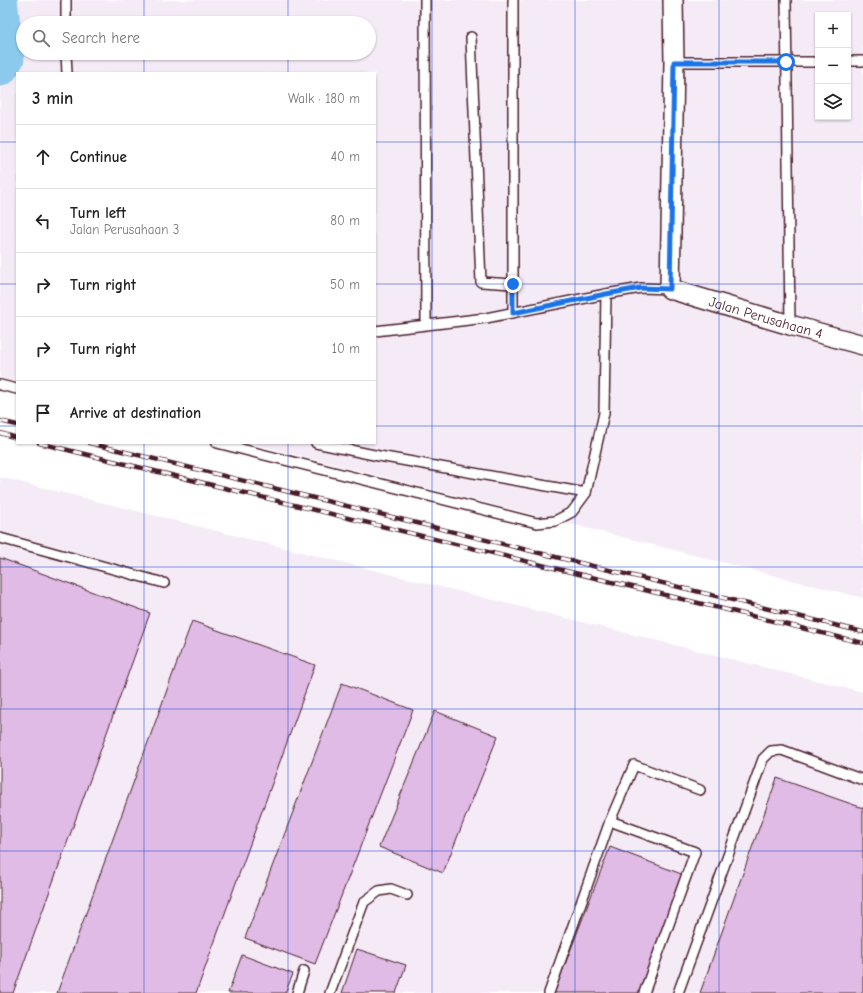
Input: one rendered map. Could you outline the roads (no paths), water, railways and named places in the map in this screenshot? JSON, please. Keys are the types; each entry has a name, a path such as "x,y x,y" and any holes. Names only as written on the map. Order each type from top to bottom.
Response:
{"street":[{"path":"670,289 674,0"},
{"name":"Jalan Perusahaan 4","path":"670,289 863,345"}],"lane":[{"path":"66,0 66,16"},
{"path":"425,0 426,324"},
{"path":"513,0 513,313"},
{"path":"786,0 790,325"},
{"path":"471,37 481,282 513,284"},
{"path":"66,60 67,72"},
{"path":"851,61 863,61"},
{"path":"674,62 815,62"},
{"path":"376,331 486,318 641,288 670,289"},
{"path":"221,444 538,523 555,521 572,512 586,493 604,413 606,294"},
{"path":"0,385 16,389"},
{"path":"321,444 379,456 586,493"},
{"path":"0,538 164,584"},
{"path":"678,993 764,759 771,751 782,750 863,780"},
{"path":"549,993 610,821 634,765 700,790"},
{"path":"610,821 695,852 644,993"},
{"path":"330,993 364,902 379,891 391,889 407,895"},
{"path":"296,993 304,971"}],"waterway":[{"path":"0,0 7,58 0,69"}],"railway":[{"path":"0,421 16,425"},
{"path":"0,433 16,438"},
{"path":"43,444 863,643"},
{"path":"93,444 863,632"}]}
